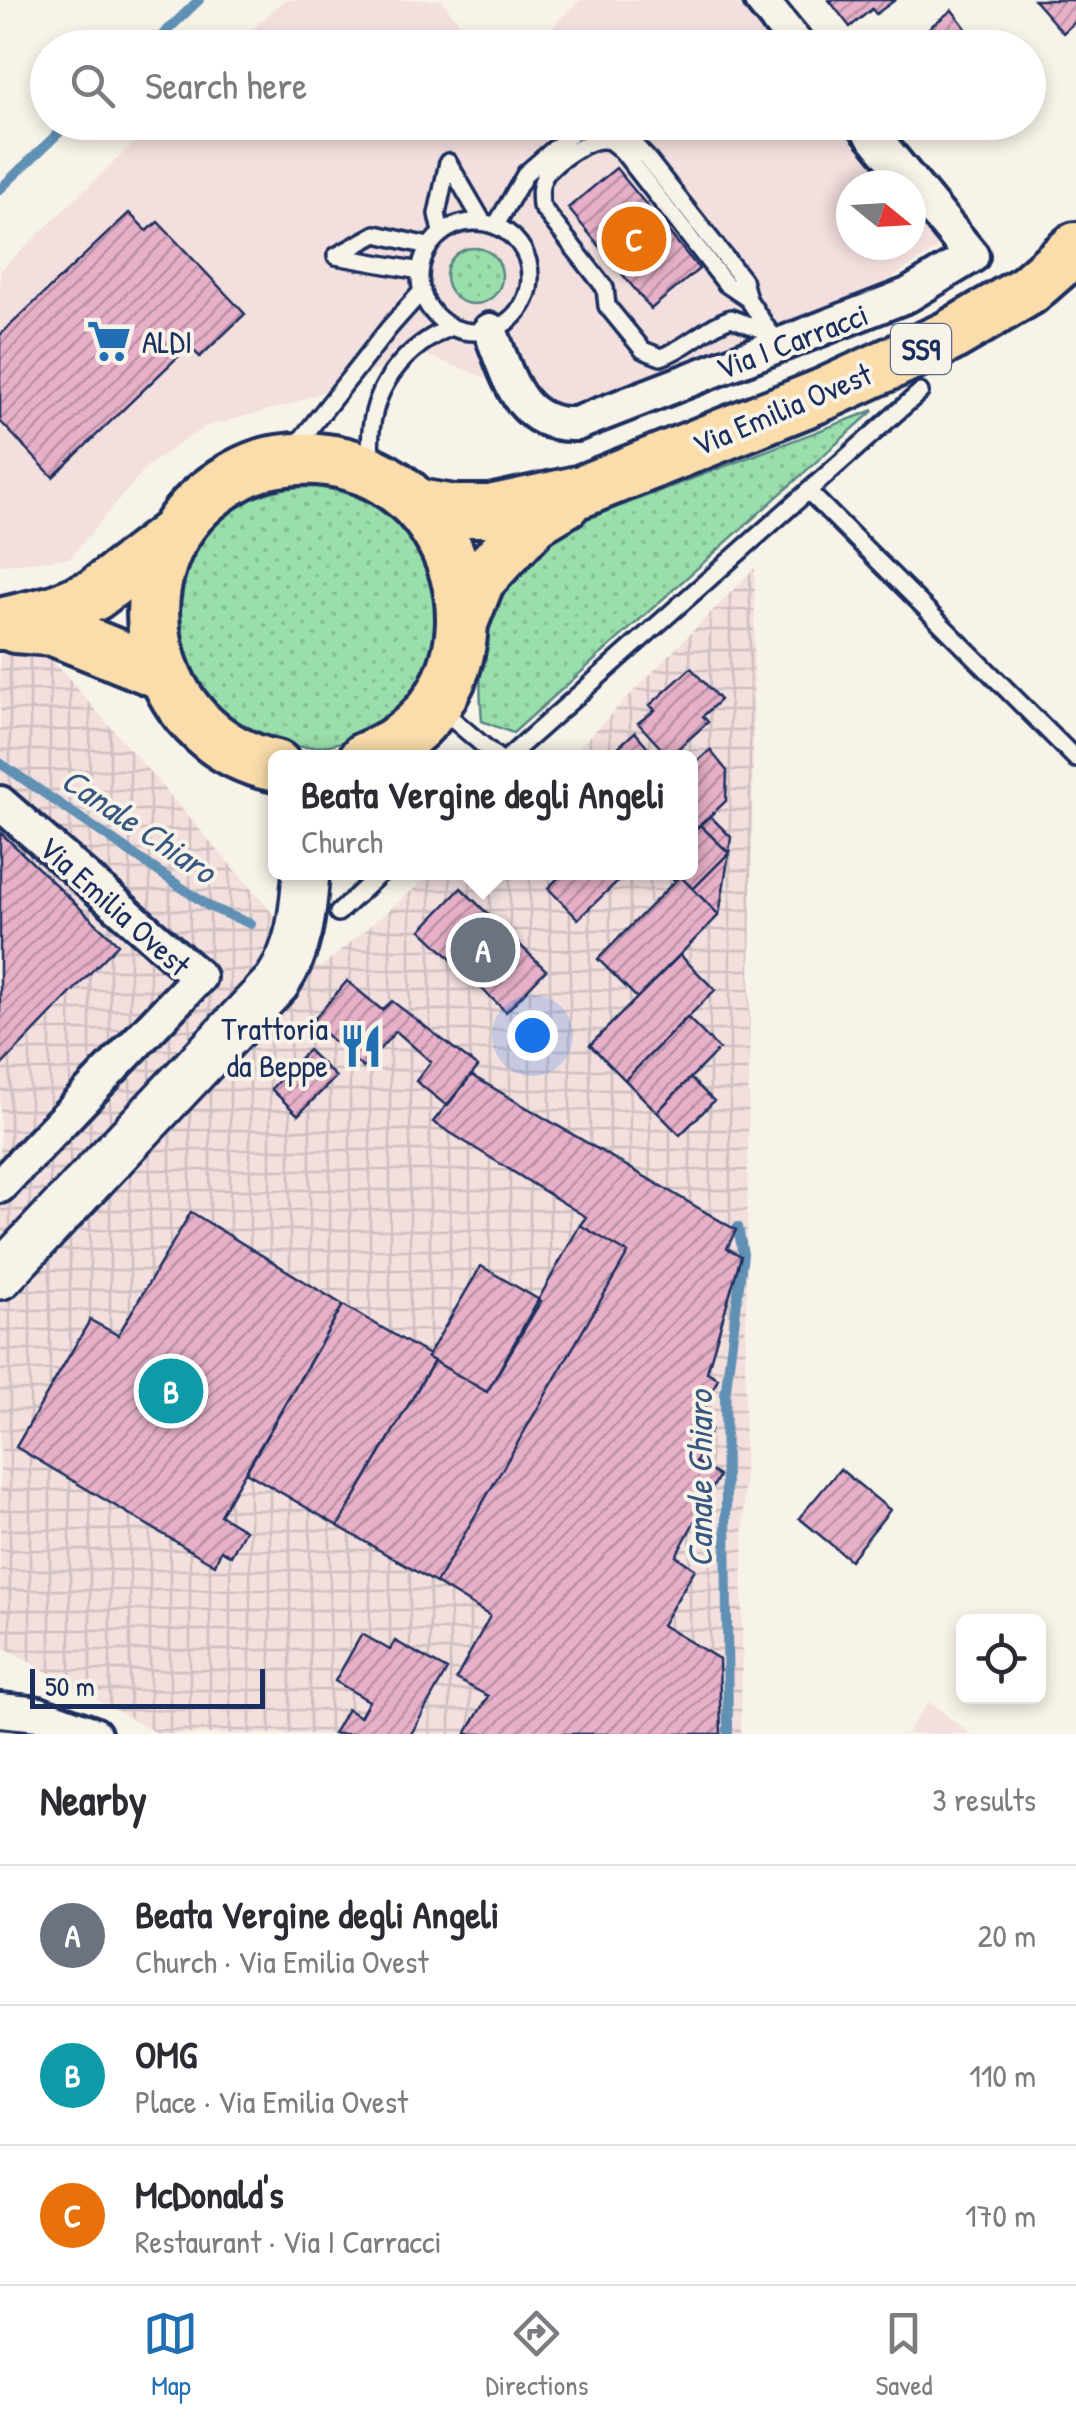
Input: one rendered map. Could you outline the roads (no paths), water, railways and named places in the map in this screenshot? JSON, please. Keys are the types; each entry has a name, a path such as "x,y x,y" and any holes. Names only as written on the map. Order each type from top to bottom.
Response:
{"main road":[{"name":"Via Emilia Ovest","path":"418,505 490,511 582,491 822,395 948,337 1028,290 1076,248"},
{"path":"268,770 204,730 180,704 163,674 154,639 152,602 159,567 174,534 200,500 235,476 285,461 317,458 354,466 389,482 418,505 435,525 452,560 462,623 448,678 434,704 395,742 381,750"},
{"name":"Via Emilia Ovest","path":"462,623 479,580 510,545 535,520 582,491"},
{"path":"0,625 55,611 94,595 174,534"},
{"path":"0,625 54,630 163,674"},
{"path":"0,1276 264,1000 310,936 306,880"}],"street":[{"path":"761,0 785,30"},
{"name":"Via I Carracci","path":"490,330 518,398 532,414 555,425 576,424 774,340 908,296 972,256 877,140"},
{"name":"Via Emilia Ovest","path":"0,802 199,977 0,1186"},
{"path":"0,1710 38,1714 94,1734"}],"lane":[{"path":"490,224 526,173 564,140"},
{"path":"748,299 726,284 622,152 609,142 593,140 584,144 545,176 541,206 604,288 607,306 644,350 662,357 682,350 718,322 730,318 774,340"},
{"path":"630,140 743,280 748,299 774,340"},
{"path":"442,232 438,214 448,162 490,224"},
{"path":"458,223 490,224 513,236 524,251 530,270 522,306 511,319 490,330 451,327 432,313 422,291 420,271 428,246 458,223"},
{"path":"420,271 336,256 376,234 428,246"},
{"path":"285,461 422,291"},
{"path":"373,474 368,437 374,406 388,378 410,353 451,327"},
{"path":"516,750 920,392"},
{"path":"808,490 1076,759"},
{"path":"434,704 489,750"},
{"path":"310,936 373,880"}],"waterway":[{"path":"168,30 199,0"},
{"path":"0,189 51,140"},
{"name":"Canale Chiaro","path":"0,763 210,907 251,924"},
{"name":"Canale Chiaro","path":"728,1734 725,1396 743,1254 738,1227"}],"place":[{"name":"McDonald's","path":"634,239"},
{"name":"ALDI","path":"109,341"},
{"name":"Beata Vergine degli Angeli","path":"483,950"},
{"name":"Trattoria da Beppe","path":"361,1046"},
{"name":"OMG","path":"171,1391"}]}
